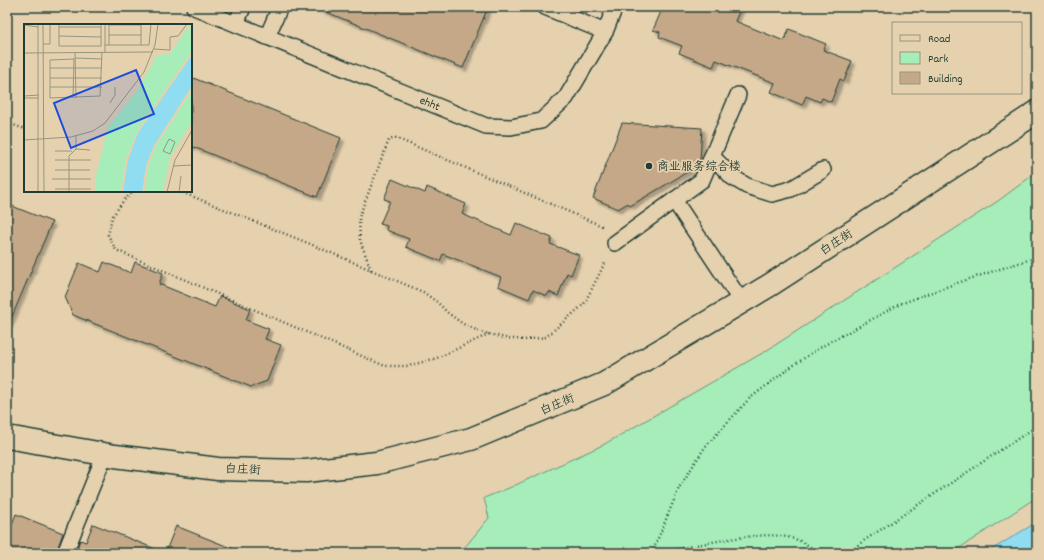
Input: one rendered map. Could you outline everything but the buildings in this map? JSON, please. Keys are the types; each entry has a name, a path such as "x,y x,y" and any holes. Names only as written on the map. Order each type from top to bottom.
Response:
{"street":[{"name":"白庄街","path":"7,437 106,454 218,469 306,471 377,463 471,439 604,384 770,285 1037,112"}],"lane":[{"name":"ehht","path":"194,7 486,126 511,127 541,121 566,98 605,32 615,7"},
{"path":"236,24 243,7"},
{"path":"267,37 280,7"},
{"path":"545,7 605,32"},
{"path":"620,239 702,180 738,95"},
{"path":"712,156 732,177 747,186 772,194 791,190 823,170"},
{"path":"674,200 741,302"},
{"path":"65,553 106,454"}],"path":[{"path":"7,123 24,129"},
{"path":"181,192 423,292 463,324 481,332 505,338 526,340 546,337 584,304 620,239 396,138 389,140 359,217 360,240 371,270"},
{"path":"133,192 124,200 112,217 108,235 116,250 385,366 408,366 437,358 489,334"},
{"path":"652,553 679,488 705,447 749,399 788,369 819,348 900,304 957,283 1037,257"},
{"path":"848,553 862,542 1037,426"},
{"path":"662,553 697,544 758,535 792,538 810,546 817,553"}],"green space":[{"path":"1037,172 1037,497 952,553 460,553 489,518 484,498 603,445 766,351 998,201"}],"water":[{"path":"1037,522 1037,553 986,553"}],"place":[{"name":"商业服务综合楼","path":"649,166"}]}
